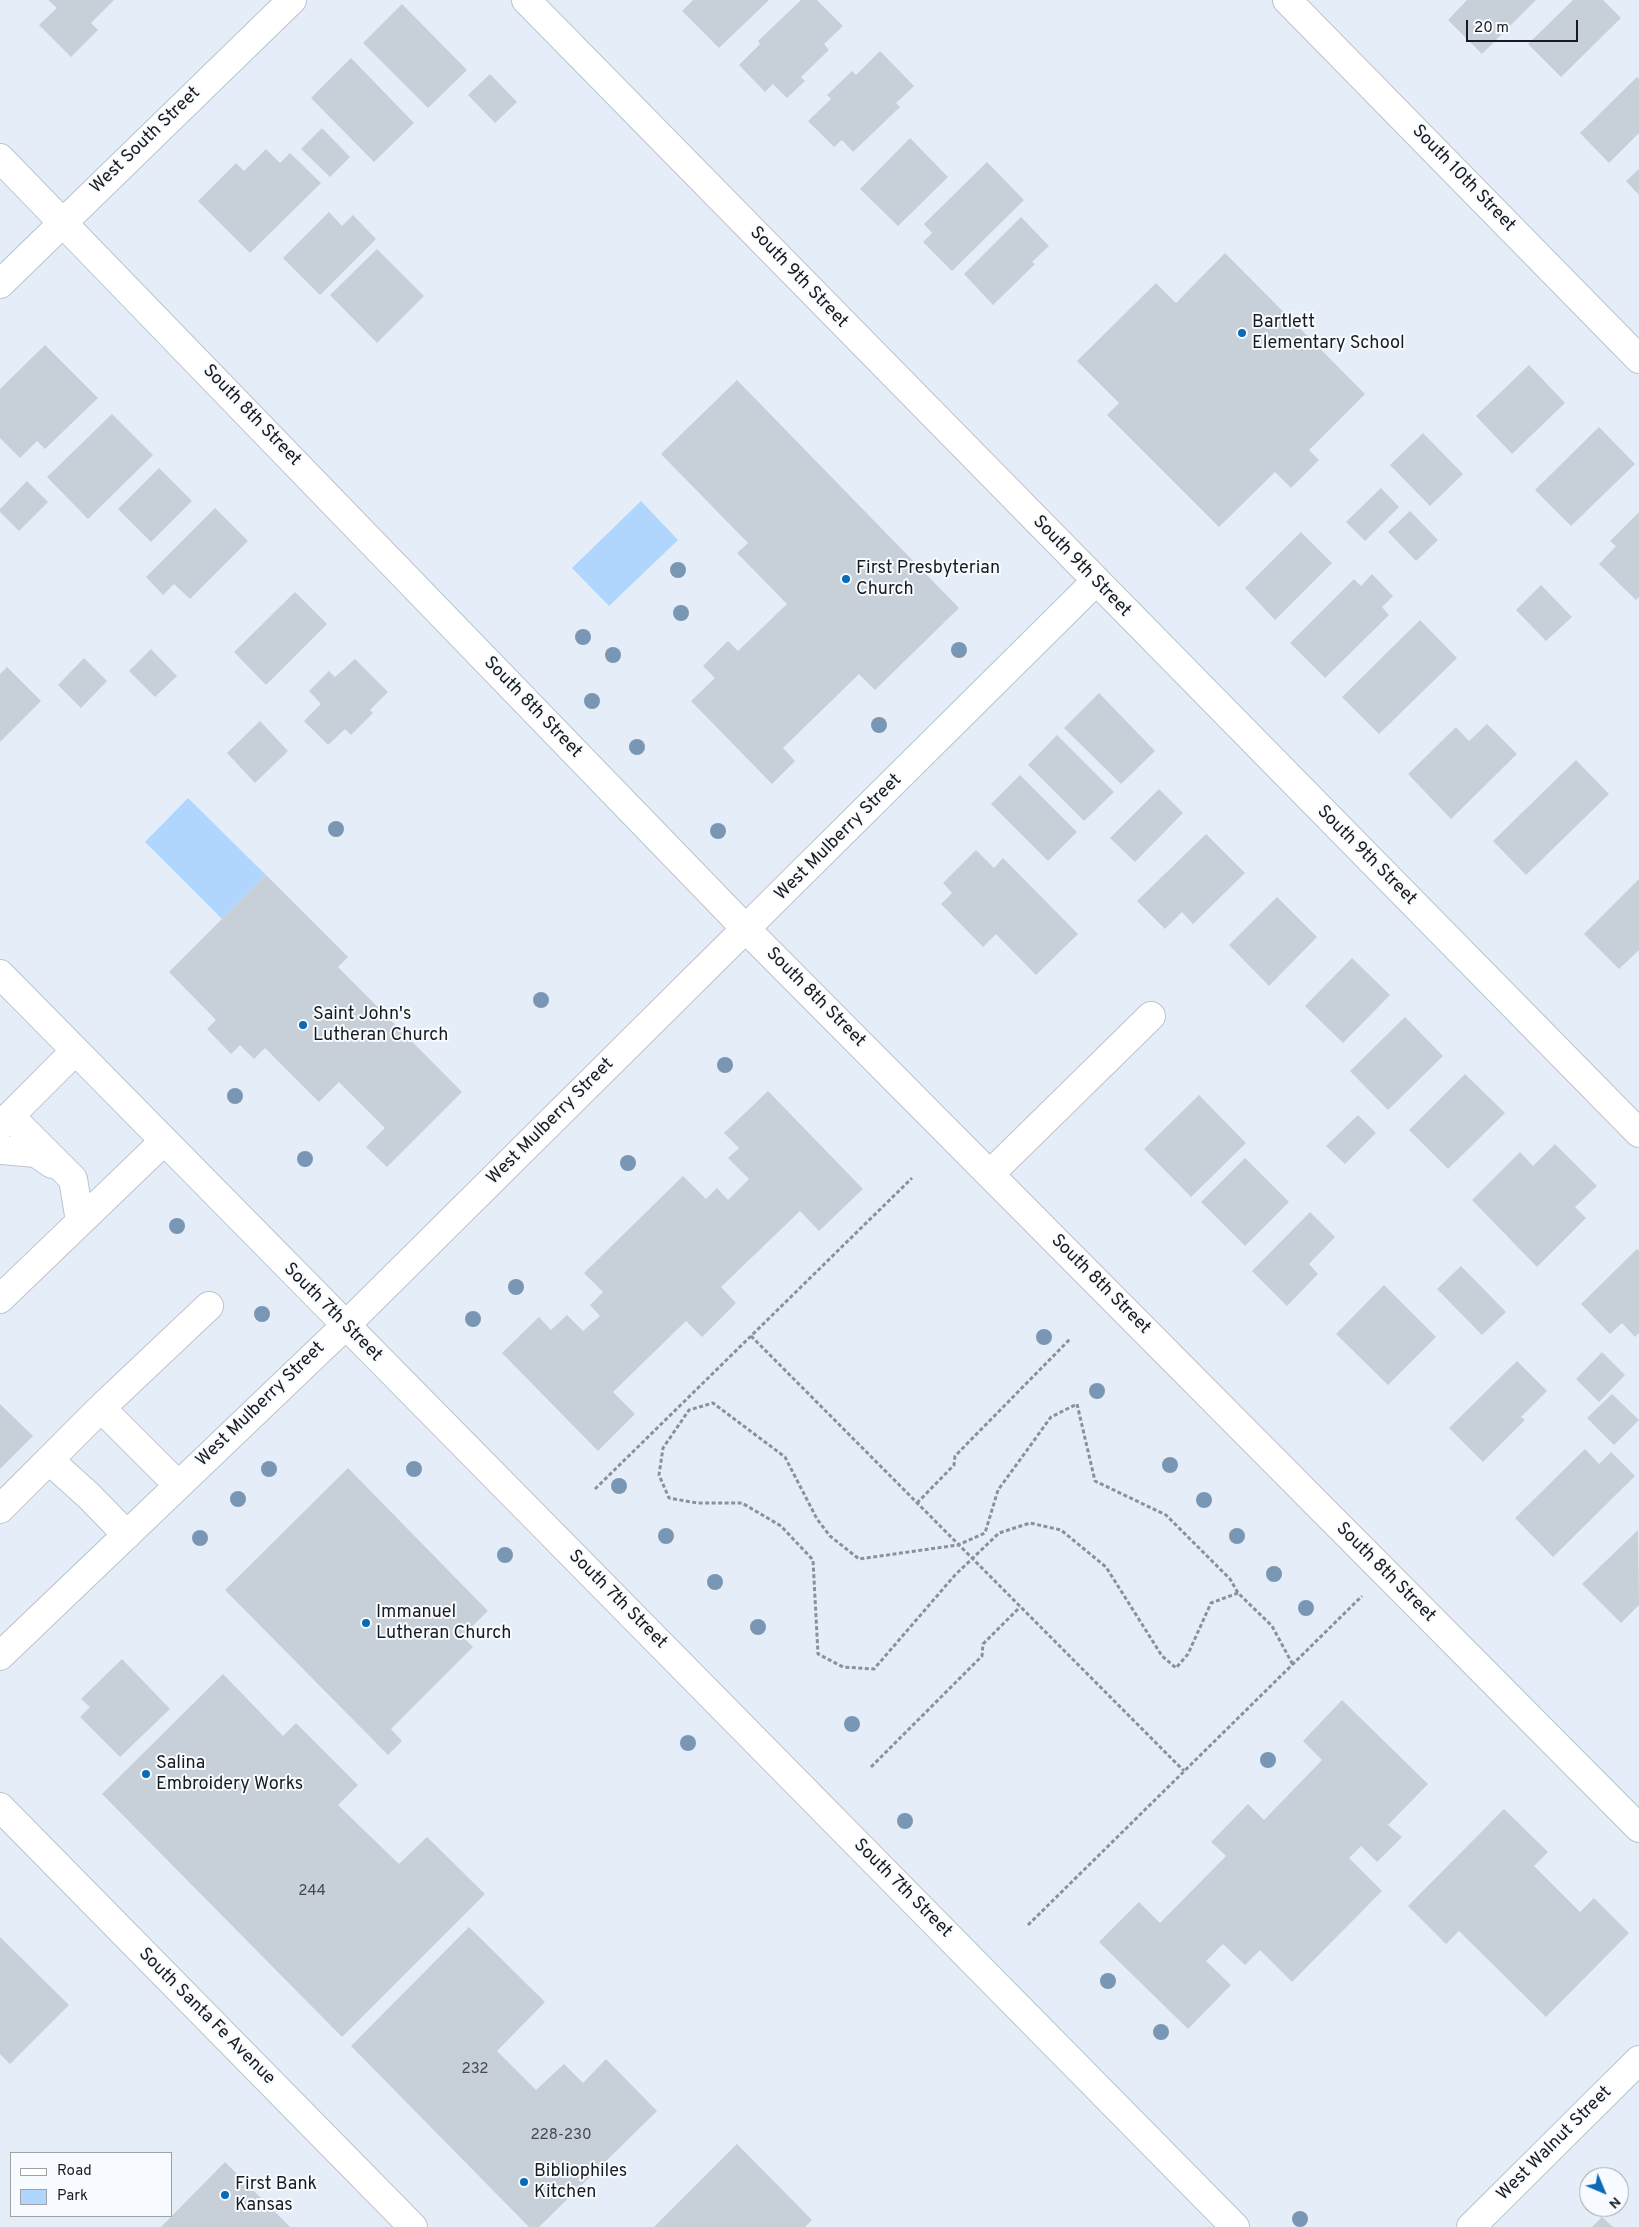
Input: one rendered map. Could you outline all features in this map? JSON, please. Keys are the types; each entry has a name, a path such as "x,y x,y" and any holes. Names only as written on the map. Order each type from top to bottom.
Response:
{"street":[{"name":"West South Street","path":"0,284 292,0"},
{"name":"South 9th Street","path":"526,0 1095,582 1639,1133"},
{"name":"South 10th Street","path":"1287,0 1639,359"},
{"name":"South 8th Street","path":"0,158 747,930 1639,1828"},
{"name":"West Mulberry Street","path":"0,1656 345,1326 747,930 1095,582"},
{"name":"South 7th Street","path":"0,974 163,1142 1235,2227"},
{"path":"990,1174 1151,1016"},
{"path":"75,1051 5,1121 73,1179 80,1221"},
{"path":"0,1299 163,1142"},
{"path":"0,1150 36,1153 73,1179"},
{"path":"0,1509 101,1408 209,1306"},
{"path":"101,1408 178,1485"},
{"path":"49,1460 89,1496 126,1535"},
{"name":"South Santa Fe Avenue","path":"0,1807 413,2227"},
{"name":"West Walnut Street","path":"1471,2227 1639,2060"}],"path":[{"path":"595,1489 912,1178"},
{"path":"751,1336 1184,1771"},
{"path":"917,1503 954,1465 955,1456 1070,1338"},
{"path":"1238,1593 1211,1603 1188,1654 1176,1668 1162,1656 1106,1567 1062,1530 1030,1523 999,1533 955,1575 874,1669 843,1666 818,1654 813,1560 781,1526 742,1503 697,1503 669,1498 658,1475 663,1448 689,1410 714,1403 785,1457 817,1519 830,1536 858,1559 958,1544 985,1533 998,1490 1051,1417 1077,1404 1095,1481 1166,1515 1230,1579 1238,1593 1272,1626 1292,1665"},
{"path":"1028,1925 1386,1573"},
{"path":"871,1767 982,1656 982,1644 1020,1606"}],"green space":[{"path":"641,501 678,540 609,606 572,568"},
{"path":"188,798 266,875 222,919 145,842"}],"building":[{"path":"48,0 114,0 91,23 98,30 71,57 39,25 57,8"},
{"path":"693,0 769,0 719,48 682,11"},
{"path":"801,0 817,0 843,26 824,44 829,50 801,77 805,81 787,98 773,84 765,92 739,65 760,44 758,41"},
{"path":"1467,0 1536,0 1482,54 1448,20"},
{"path":"1573,0 1603,0 1621,18 1561,77 1528,44"},
{"path":"402,4 467,70 428,108 363,43"},
{"path":"880,51 914,86 896,103 900,107 853,152 842,140 834,147 808,121 831,99 827,95 852,71 856,75"},
{"path":"351,58 414,123 374,162 311,98"},
{"path":"490,74 517,102 495,123 468,95"},
{"path":"1637,77 1639,79 1639,133 1609,163 1580,133"},
{"path":"322,128 350,157 330,177 301,149"},
{"path":"910,138 948,177 898,226 860,189"},
{"path":"266,149 280,163 290,153 321,183 250,253 198,201 236,163 244,171"},
{"path":"987,162 1024,200 952,271 923,242 932,233 924,224"},
{"path":"1639,169 1639,195 1626,181"},
{"path":"329,212 342,226 353,215 376,239 320,295 283,258"},
{"path":"1021,217 1049,246 1032,262 1035,264 993,305 964,274"},
{"path":"377,249 424,296 377,343 330,295"},
{"path":"1225,253 1365,394 1309,450 1319,460 1291,488 1275,472 1219,527 1107,415 1119,403 1077,361 1156,283 1176,303"},
{"path":"45,345 98,398 45,449 37,441 20,458 0,438 0,389"},
{"path":"1529,365 1565,403 1512,454 1476,416"},
{"name":"First Presbyterian Church","path":"737,380 959,608 875,690 859,674 783,748 795,761 772,784 691,701 715,678 703,666 728,641 738,651 787,604 737,553 748,543 661,454"},
{"path":"112,414 153,455 88,519 47,477"},
{"path":"1599,427 1635,464 1571,526 1535,490"},
{"path":"1423,433 1463,474 1430,506 1390,465"},
{"path":"159,468 192,501 151,542 118,509"},
{"path":"27,481 48,502 19,531 0,512 0,509"},
{"path":"1381,488 1399,507 1365,541 1346,522"},
{"path":"215,508 248,541 190,599 174,584 163,595 146,577"},
{"path":"1410,511 1438,540 1416,561 1388,532"},
{"path":"1639,512 1639,597 1636,600 1599,564 1616,546 1610,541"},
{"path":"1301,532 1332,563 1275,620 1245,588"},
{"path":"1372,574 1393,596 1382,607 1389,615 1325,678 1290,643 1354,579 1361,586"},
{"path":"1541,585 1572,617 1546,641 1516,610"},
{"path":"295,592 327,624 266,685 234,652"},
{"path":"1420,620 1457,658 1379,734 1342,697"},
{"path":"151,649 177,676 155,697 129,671"},
{"path":"84,658 107,681 81,708 58,685"},
{"path":"355,659 388,692 370,710 373,713 351,735 345,729 328,745 304,721 321,704 309,691 329,671 335,677"},
{"path":"7,667 41,701 0,742 0,674"},
{"path":"1099,693 1155,751 1121,784 1064,728"},
{"path":"260,721 288,751 255,783 227,753"},
{"path":"1487,724 1517,754 1451,819 1408,774 1456,727 1469,741"},
{"path":"1057,735 1114,792 1084,821 1028,765"},
{"path":"1576,760 1609,794 1526,875 1493,841"},
{"path":"1020,775 1077,832 1048,861 991,804"},
{"path":"1159,789 1183,813 1135,862 1110,838"},
{"path":"1206,834 1245,873 1193,924 1182,912 1165,929 1137,901"},
{"path":"976,850 994,868 1003,858 1078,934 1036,975 996,934 983,947 941,904 952,893 943,883"},
{"name":"Saint John's Lutheran Church","path":"266,875 348,957 338,967 462,1092 387,1167 366,1147 385,1128 339,1082 319,1102 265,1048 254,1059 240,1045 231,1054 207,1029 216,1020 169,972"},
{"path":"1639,879 1639,950 1619,969 1584,934"},
{"path":"1277,897 1317,937 1269,986 1229,945"},
{"path":"1352,958 1390,995 1343,1043 1305,1006"},
{"path":"1405,1017 1443,1056 1388,1110 1350,1071"},
{"path":"1465,1074 1505,1113 1448,1169 1409,1130"},
{"path":"768,1091 863,1189 819,1231 800,1211 721,1287 736,1303 702,1337 686,1321 613,1392 635,1414 598,1451 502,1353 539,1317 551,1330 567,1315 583,1331 600,1316 590,1305 603,1292 584,1273 683,1176 706,1199 717,1188 728,1200 749,1179 728,1158 739,1148 724,1133"},
{"path":"1199,1095 1246,1143 1191,1197 1144,1149"},
{"path":"1358,1115 1376,1133 1345,1164 1326,1146"},
{"path":"1555,1144 1597,1186 1575,1207 1586,1218 1537,1267 1472,1200 1520,1152 1533,1166"},
{"path":"1245,1158 1289,1202 1245,1246 1201,1202"},
{"path":"1310,1212 1335,1237 1309,1264 1318,1274 1287,1306 1252,1271"},
{"path":"1637,1249 1639,1251 1639,1333 1635,1337 1622,1323 1610,1334 1581,1304"},
{"path":"1461,1266 1506,1312 1482,1335 1437,1289"},
{"path":"1384,1285 1436,1337 1388,1385 1336,1334"},
{"path":"1602,1352 1625,1375 1599,1402 1576,1379"},
{"path":"1517,1361 1547,1391 1521,1417 1525,1420 1483,1462 1449,1428"},
{"path":"1612,1394 1639,1420 1614,1445 1587,1418"},
{"path":"0,1404 33,1436 0,1469"},
{"path":"1585,1449 1599,1464 1611,1452 1635,1476 1553,1557 1515,1518"},
{"name":"Immanuel Lutheran Church","path":"348,1468 488,1611 462,1636 473,1647 391,1729 402,1741 388,1755 225,1590"},
{"path":"1638,1530 1639,1605 1621,1623 1582,1584"},
{"path":"122,1659 170,1709 120,1757 80,1717 90,1707 81,1699"},
{"path":"223,1674 283,1736 296,1723 358,1785 338,1805 399,1864 427,1837 485,1894 342,2037 102,1794"},
{"path":"1342,1700 1428,1784 1388,1825 1402,1837 1377,1862 1361,1846 1349,1858 1382,1891 1292,1982 1260,1950 1245,1965 1223,1944 1206,1961 1231,1985 1188,2029 1099,1942 1139,1902 1160,1923 1226,1856 1211,1842 1248,1804 1264,1820 1322,1760 1303,1741"},
{"path":"1504,1809 1548,1852 1534,1866 1580,1912 1594,1898 1629,1933 1546,2017 1459,1931 1446,1944 1408,1906"},
{"path":"469,1927 545,2002 497,2051 536,2090 564,2064 583,2083 606,2059 657,2111 539,2227 529,2227 351,2046"},
{"path":"0,1937 69,2005 10,2064 0,2054"},
{"path":"737,2144 812,2220 805,2227 654,2227"},
{"name":"First Bank Kansas","path":"225,2162 290,2227 161,2227"},
{"path":"1602,2217 1613,2227 1592,2227"}],"place":[{"name":"Bartlett Elementary School","path":"1242,333"},
{"name":"First Presbyterian Church","path":"846,579"},
{"name":"Saint John's Lutheran Church","path":"303,1025"},
{"name":"Immanuel Lutheran Church","path":"366,1623"},
{"name":"Salina Embroidery Works","path":"146,1774"},
{"name":"Bibliophiles Kitchen","path":"524,2182"},
{"name":"First Bank Kansas","path":"225,2195"}]}
